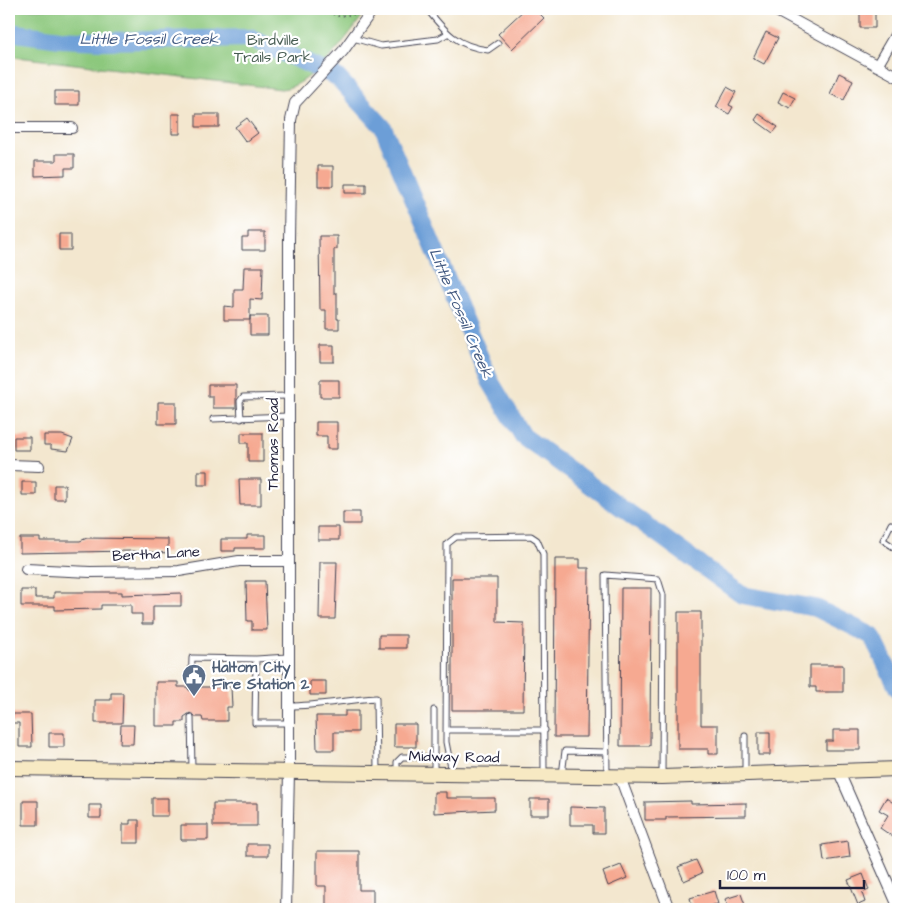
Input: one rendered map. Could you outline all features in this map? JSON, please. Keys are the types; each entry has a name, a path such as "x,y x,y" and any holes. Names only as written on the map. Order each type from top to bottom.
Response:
{"main road":[{"name":"Midway Road","path":"9,768 397,773 434,766 452,773 662,777 745,776 898,769"}],"street":[{"name":"Thomas Road","path":"286,909 289,772 289,141 296,103 338,57 373,9"},
{"path":"774,9 898,77"},
{"path":"877,66 898,30"},
{"path":"9,128 72,128"},
{"path":"9,465 39,466"},
{"name":"Bertha Lane","path":"26,569 90,572 179,570 239,561 288,562"},
{"path":"839,772 898,906"},
{"path":"613,776 669,909"}],"lane":[{"path":"427,9 447,34 462,44 488,50 498,43"},
{"path":"352,38 381,46 438,39 447,34"},
{"path":"241,419 240,401 244,396 288,396"},
{"path":"213,419 288,416"},
{"path":"898,528 891,524 883,540 898,550"},
{"path":"452,773 446,742 448,544 456,537 531,536 537,540 543,554 544,775"},
{"path":"613,776 607,752 606,575 658,579 663,595 662,777"},
{"path":"191,687 192,658 256,659 288,657"},
{"path":"256,659 255,723 288,723"},
{"path":"288,706 312,706 343,700 376,698 377,773"},
{"path":"434,710 434,766"},
{"path":"191,717 192,771"},
{"path":"446,730 545,730"},
{"path":"745,736 745,776"},
{"path":"562,775 565,751 607,752"}],"path":[{"path":"319,9 338,16 363,14"}],"green space":[{"name":"Birdville Trails Park","path":"9,9 367,9 341,45 317,70 293,86 281,89 9,56"}],"building":[{"path":"525,9 535,9 544,18 512,49 498,34"},
{"path":"860,9 875,9 875,28 860,28"},
{"path":"766,32 778,38 764,64 753,58"},
{"path":"839,73 853,80 844,100 830,94"},
{"path":"727,87 736,92 729,105 733,107 729,114 716,107"},
{"path":"55,91 79,91 79,105 55,105"},
{"path":"783,92 795,98 790,108 778,102"},
{"path":"172,114 180,114 180,134 172,134"},
{"path":"196,114 219,114 219,127 196,127"},
{"path":"759,114 778,127 773,133 755,120"},
{"path":"247,118 258,133 246,142 235,127"},
{"path":"56,154 74,154 74,168 65,168 65,175 35,176 35,161 56,161"},
{"path":"318,166 333,166 333,186 318,186"},
{"path":"345,184 366,184 366,193 345,193"},
{"path":"248,232 265,232 265,250 242,250 242,238 248,238"},
{"path":"59,234 71,234 71,250 59,250"},
{"path":"319,236 337,236 337,249 334,249 334,293 337,293 339,329 326,329 326,310 320,310"},
{"path":"244,267 263,267 262,300 250,299 250,320 224,320 224,306 234,307 234,289 243,289"},
{"path":"250,316 268,316 268,335 250,335"},
{"path":"320,345 334,345 334,362 320,362"},
{"path":"320,380 339,380 339,397 320,397"},
{"path":"208,385 236,385 236,408 213,408 213,397 208,397"},
{"path":"158,402 176,402 176,424 158,424"},
{"path":"316,422 337,422 337,449 327,449 327,436 316,436"},
{"path":"241,433 263,433 263,462 248,462 248,443 241,443"},
{"path":"44,435 62,435 73,439 68,451 51,449 51,445 44,445"},
{"path":"14,437 30,437 30,450 14,450"},
{"path":"198,471 208,471 208,485 198,485"},
{"path":"239,479 261,479 261,505 240,505"},
{"path":"22,482 36,482 36,495 22,495"},
{"path":"54,485 65,485 65,499 54,499"},
{"path":"343,512 360,512 360,524 343,524"},
{"path":"318,527 339,527 339,540 318,540"},
{"path":"247,535 266,535 266,548 235,548 235,551 221,551 221,539 247,539"},
{"path":"20,538 40,538 40,541 80,541 87,538 168,539 168,553 131,551 20,553"},
{"path":"555,559 580,559 580,568 589,568 587,737 554,737"},
{"path":"320,562 337,562 335,619 319,619"},
{"path":"452,578 497,578 497,622 524,623 523,710 452,710"},
{"path":"246,581 265,581 267,630 252,630 252,621 247,621"},
{"path":"621,588 651,588 650,746 620,746"},
{"path":"21,590 35,590 35,598 54,598 54,592 122,592 122,595 181,593 181,606 153,606 153,624 142,624 142,614 131,614 131,605 101,605 101,609 55,610 55,606 21,606"},
{"path":"678,612 701,612 701,725 718,725 718,754 708,754 708,749 678,749"},
{"path":"379,635 406,635 406,648 379,648"},
{"path":"810,665 843,665 843,692 816,692 816,687 810,687"},
{"path":"310,681 326,681 326,695 310,695"},
{"name":"Haltom City Fire Station 2","path":"156,682 178,682 178,687 187,687 190,691 195,687 231,687 232,707 227,707 227,721 203,721 202,717 195,717 190,713 184,717 184,722 176,722 176,726 156,726"},
{"path":"111,693 123,693 122,723 95,723 95,700 111,700"},
{"path":"345,711 358,711 358,732 334,732 334,750 317,750 316,716 345,716"},
{"path":"9,714 31,714 32,747 19,747 19,723 9,723"},
{"path":"394,724 416,724 416,747 394,747"},
{"path":"121,725 134,725 133,744 120,744"},
{"path":"833,730 860,730 860,750 826,750 826,741 833,741"},
{"path":"758,732 770,732 770,755 758,755"},
{"path":"49,733 64,733 64,747 49,747"},
{"path":"434,792 446,792 446,798 495,798 495,810 434,813"},
{"path":"152,798 168,798 168,816 152,816"},
{"path":"886,798 898,806 898,829 893,837 880,828 888,815 879,810"},
{"path":"530,799 549,799 549,815 530,815"},
{"path":"23,801 38,801 38,825 23,825"},
{"path":"691,801 691,804 746,803 746,816 666,817 666,820 645,820 645,802"},
{"path":"213,803 257,803 257,826 213,826"},
{"path":"89,805 101,805 101,818 89,818"},
{"path":"570,807 604,808 604,833 593,833 593,825 570,825"},
{"path":"130,820 139,820 139,843 123,843 123,824 130,824"},
{"path":"181,825 208,825 208,840 181,840"},
{"path":"848,841 850,857 824,861 822,845"},
{"path":"247,844 268,844 268,856 247,856"},
{"path":"317,851 359,851 359,890 373,890 373,909 326,909 326,886 317,886"},
{"path":"696,860 702,873 684,881 678,867"},
{"path":"621,865 627,878 608,886 603,872"},
{"path":"863,874 869,890 862,893 865,902 858,905 848,880"},
{"path":"714,891 718,904 693,909 690,898"},
{"path":"741,894 745,905 729,909 725,899"}],"waterway":[{"name":"Little Fossil Creek","path":"9,32 60,39 102,41 250,38 337,77 383,127 490,381 523,436 742,595 816,608 872,636 898,689"}],"place":[{"name":"Haltom City Fire Station 2","path":"194,697"}]}
